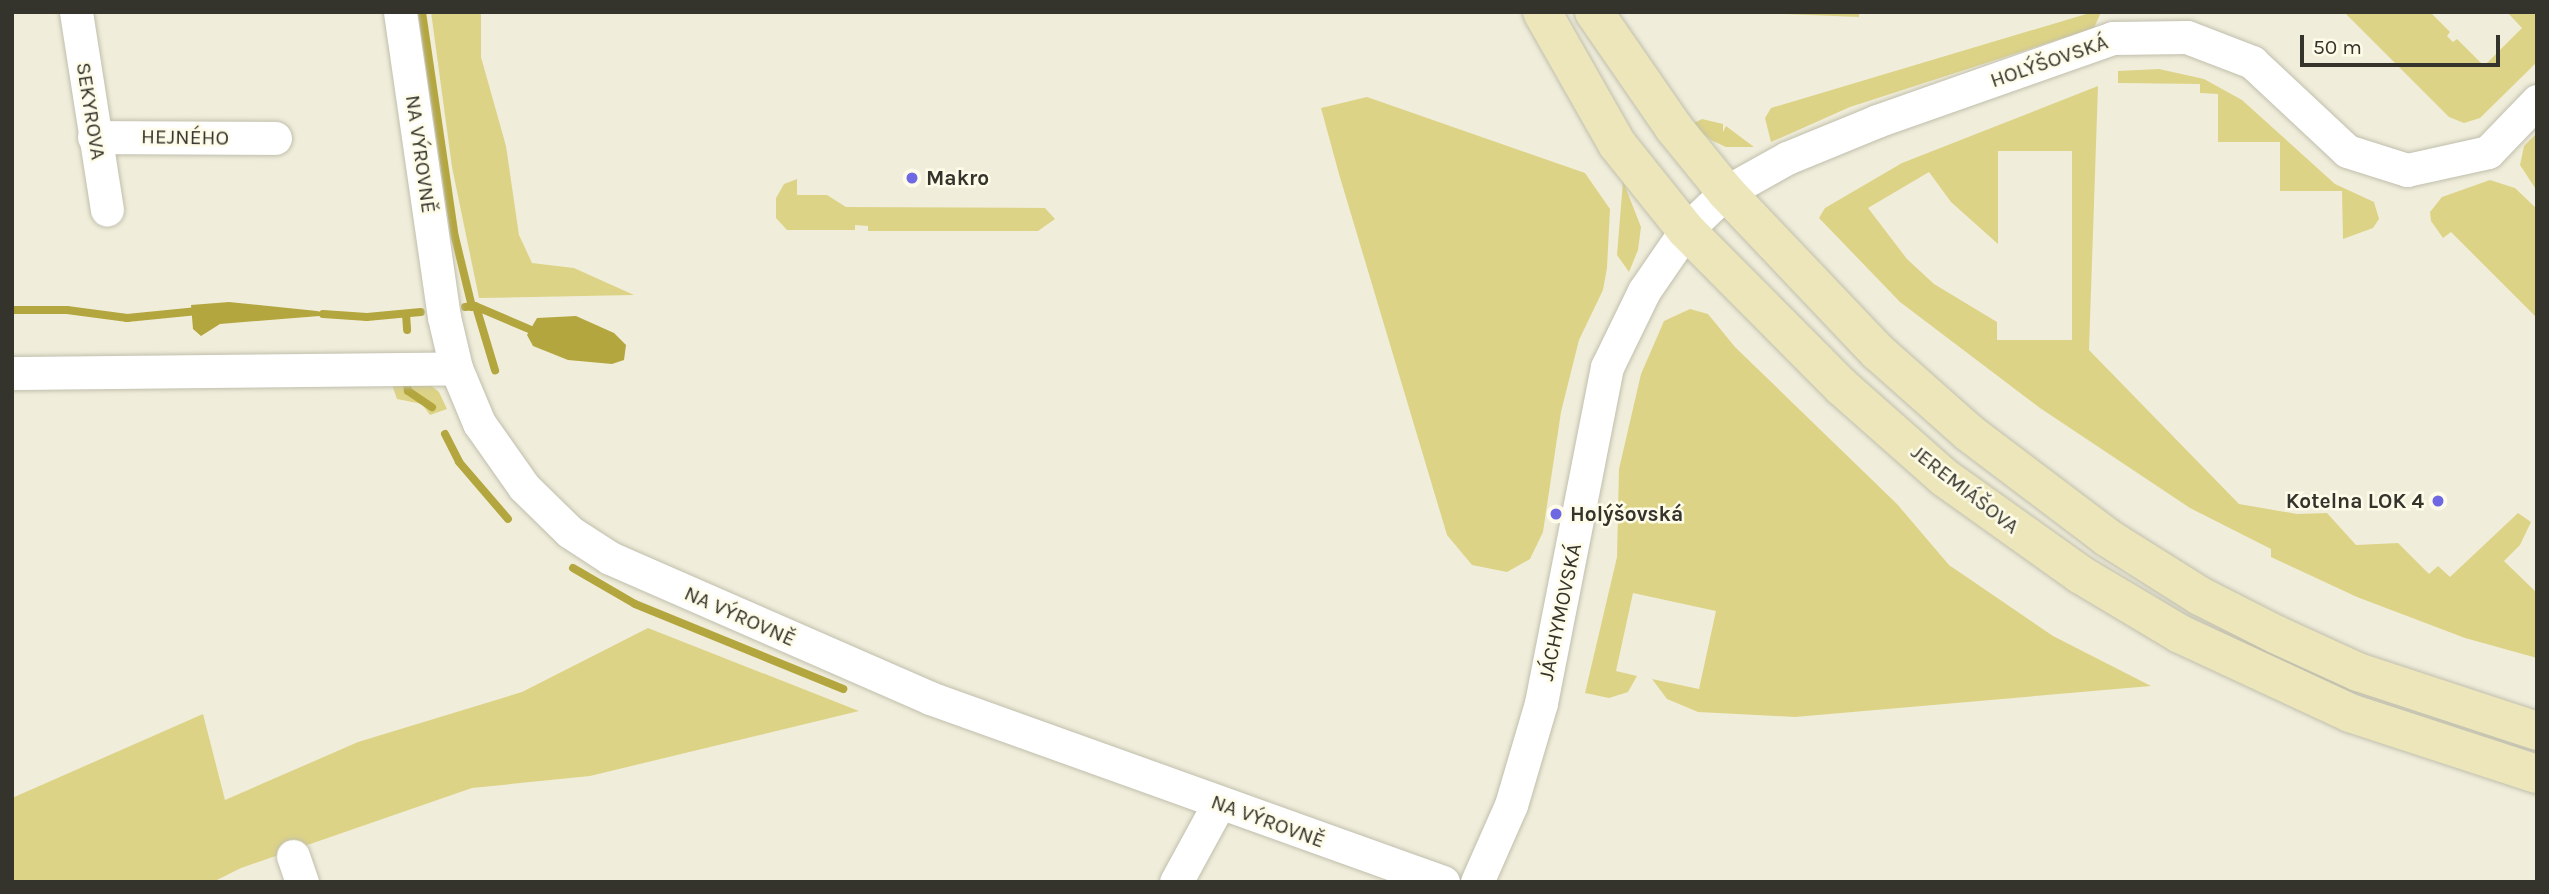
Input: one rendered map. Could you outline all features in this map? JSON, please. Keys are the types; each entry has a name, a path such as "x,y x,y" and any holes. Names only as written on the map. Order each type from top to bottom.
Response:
{"main road":[{"name":"JEREMIÁŠOVA","path":"1542,12 1623,154 1686,230 1842,387 1945,478 2081,575 2180,634 2350,713 2537,774"},
{"path":"1594,12 1674,128 1726,192 1878,352 1968,432 2108,538 2200,596 2358,672 2537,731"}],"street":[{"name":"SEKYROVA","path":"76,12 107,210"},
{"name":"NA VÝROVNĚ","path":"400,12 444,317 456,368 479,423 524,487 570,533 610,558 930,698 1443,882"},
{"name":"HOLÝŠOVSKÁ","path":"1686,230 1726,192 1787,158 1877,121 2113,38 2188,37 2252,62 2347,151 2407,170 2488,152 2537,101"},
{"name":"HEJNÉHO","path":"94,136 275,138"},
{"name":"JÁCHYMOVSKÁ","path":"1478,882 1511,805 1541,703 1607,367 1644,291 1686,230"},
{"path":"12,373 456,368"},
{"path":"1176,882 1219,803"}],"shaded area":[{"path":"431,12 481,12 481,57 506,146 519,235 532,263 574,268 634,295 479,298 452,167"},
{"path":"1739,12 1859,12 1859,17"},
{"path":"2093,12 2101,12 2094,28 1850,107 1771,142 1765,118 1771,108"},
{"path":"2344,12 2430,12 2450,32 2447,36 2453,42 2457,39 2484,66 2522,28 2507,12 2537,12 2537,62 2480,118 2464,123 2449,117"},
{"path":"2159,69 2204,79 2242,100 2335,184 2374,202 2379,219 2373,228 2343,239 2342,191 2280,191 2280,142 2218,142 2218,94 2200,93 2200,84 2118,83 2118,71"},
{"path":"2098,86 2089,350 2239,504 2297,514 2327,513 2356,545 2398,543 2429,574 2438,566 2450,577 2518,513 2531,522 2520,545 2504,561 2537,593 2537,658 2465,638 2357,597 2271,557 2271,549 2190,508 2040,408 1900,302 1819,218 1825,208 1902,163","holes":["1998,151 2072,151 2072,340 1997,340 1997,322 1934,284 1907,259 1868,208 1929,172 1951,202 1998,244"]},
{"path":"1367,97 1585,173 1610,209 1603,290 1579,340 1561,412 1543,532 1530,559 1507,572 1472,565 1447,535 1339,174 1321,108"},
{"path":"1702,119 1723,124 1723,132 1726,126 1754,147 1726,147 1711,140 1692,124"},
{"path":"2537,133 2537,191 2520,165 2524,146"},
{"path":"797,179 797,195 827,195 846,207 1045,208 1055,219 1038,231 868,231 868,226 855,225 855,230 787,230 776,218 776,198 784,184"},
{"path":"2490,180 2515,188 2537,209 2537,318 2451,232 2443,238 2431,221 2430,212 2442,197"},
{"path":"1623,181 1641,227 1638,250 1629,272 1617,255"},
{"path":"229,302 332,315 220,324 201,336 193,329 191,305"},
{"path":"1690,309 1708,314 1735,347 1897,504 1949,565 2053,636 2151,686 1795,717 1698,712 1667,699 1652,679 1699,689 1716,611 1633,593 1616,671 1637,676 1628,692 1609,698 1585,693 1617,557 1619,469 1641,374 1664,321"},
{"path":"576,316 614,333 626,345 624,360 612,364 568,360 533,346 527,335 537,318"},
{"path":"391,382 429,384 439,392 447,409 430,415 422,404 397,399"},
{"path":"648,628 859,711 590,776 472,788 241,868 213,882 12,882 12,798 203,714 225,800 358,742 522,692"}],"waterway":[{"path":"422,12 455,237 472,307"},
{"path":"465,307 475,306 529,329"},
{"path":"12,310 67,310 127,318 198,311"},
{"path":"477,310 495,370"},
{"path":"323,314 367,317 421,312"},
{"path":"406,314 407,330"},
{"path":"407,384 408,391 432,407"},
{"path":"445,434 459,462 508,519"},
{"path":"573,568 635,604 843,689"}],"place":[{"name":"Makro","path":"912,178"},
{"name":"Kotelna LOK 4","path":"2438,501"},
{"name":"Holýšovská","path":"1556,514"}]}
